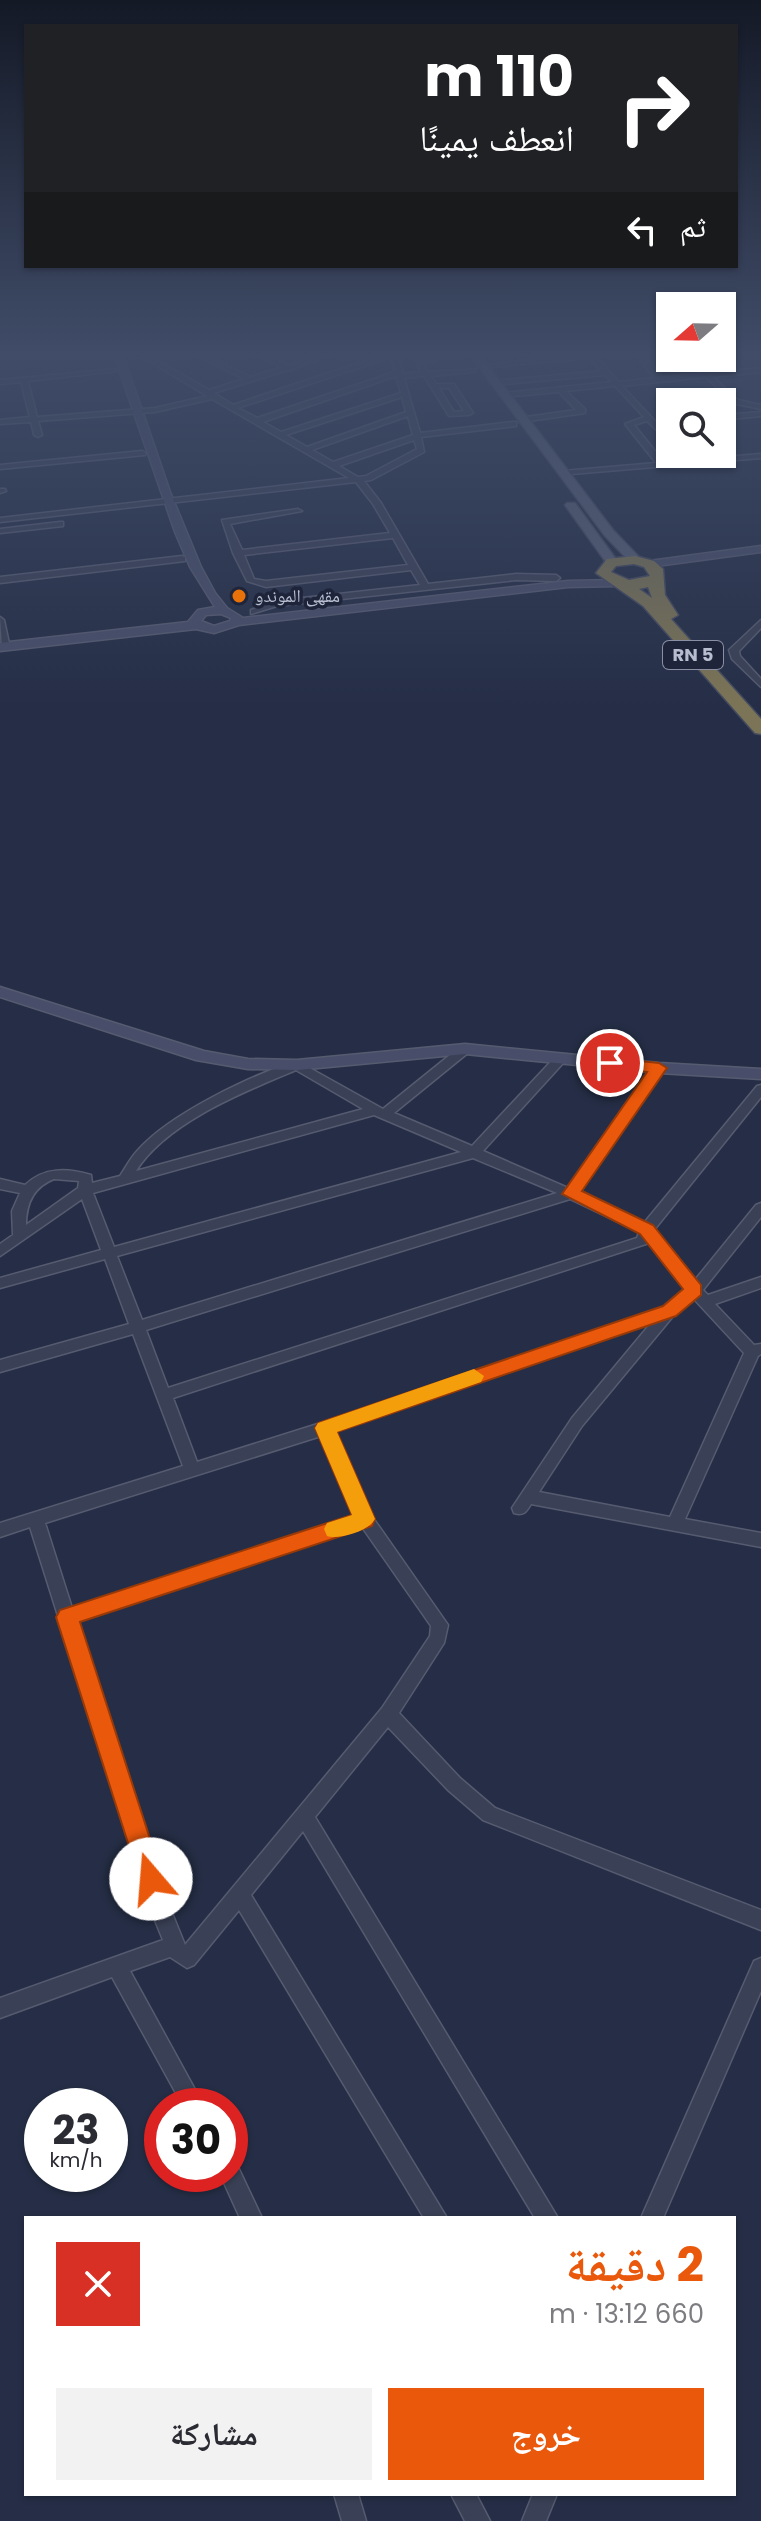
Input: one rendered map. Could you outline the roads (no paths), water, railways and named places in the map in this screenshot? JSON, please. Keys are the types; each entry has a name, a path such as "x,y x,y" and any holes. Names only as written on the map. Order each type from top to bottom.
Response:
{"highway":[{"path":"607,566 649,569 621,583 606,577 607,566"},
{"name":"RN 5","path":"649,569 661,603 761,714"},
{"name":"RN 5","path":"621,583 648,603 761,729"}],"main road":[{"name":"RN 5","path":"549,473 607,566"},
{"name":"RN 5","path":"563,473 614,540 649,569"}],"street":[{"path":"152,473 209,597 230,615"},
{"path":"155,473 198,618 215,630 230,615 556,578 607,566"},
{"path":"346,473 360,481 425,587"},
{"path":"0,520 360,481 378,473"},
{"path":"563,473 567,473"},
{"path":"0,511 103,500 118,502 126,508"},
{"path":"34,517 51,506"},
{"path":"0,531 109,519 125,512 126,508"},
{"path":"298,511 225,522 251,581 266,584 413,567"},
{"path":"237,553 395,535"},
{"path":"649,569 761,551"},
{"path":"0,580 182,559"},
{"path":"254,612 275,604 425,587 516,577 556,578"},
{"path":"0,620 3,644 198,618 552,586 621,583"},
{"path":"761,623 734,650 735,657 761,684"},
{"path":"0,992 202,1056 248,1064 297,1065 465,1049 659,1068 761,1074"},
{"path":"0,1251 19,1234 85,1190 380,1111 465,1049"},
{"path":"1,1283 473,1153 561,1058"},
{"path":"297,1065 380,1111 646,1230 700,1296 757,1350 675,1524"},
{"path":"124,1180 144,1150 171,1131 244,1087 297,1065"},
{"path":"0,1366 139,1327 571,1194 659,1068"},
{"path":"164,1395 643,1241 646,1230 761,1089"},
{"path":"19,1234 19,1211 28,1190 38,1178 51,1174 86,1178 85,1190 193,1471"},
{"path":"0,1184 28,1190"},
{"path":"700,1296 761,1208"},
{"path":"0,1530 325,1428 669,1311 700,1296 761,1282"},
{"path":"669,1311 577,1422 524,1502 761,1540"},
{"path":"36,1520 175,1945 182,1958 191,1955 241,1896 388,1714 438,1638 440,1625 365,1519 325,1428"},
{"path":"67,1617 365,1519"},
{"path":"388,1714 454,1784 489,1814 761,1920"},
{"path":"305,1817 546,2216"},
{"path":"241,1896 435,2216"},
{"path":"0,2008 175,1945"},
{"path":"118,1968 184,2088"},
{"path":"653,2216 761,1968"},
{"path":"239,2192 250,2216"},
{"path":"347,2496 354,2521"},
{"path":"464,2496 478,2521"},
{"path":"534,2521 544,2496"}],"place":[{"name":"مقهى الموندو","path":"239,596"}]}
